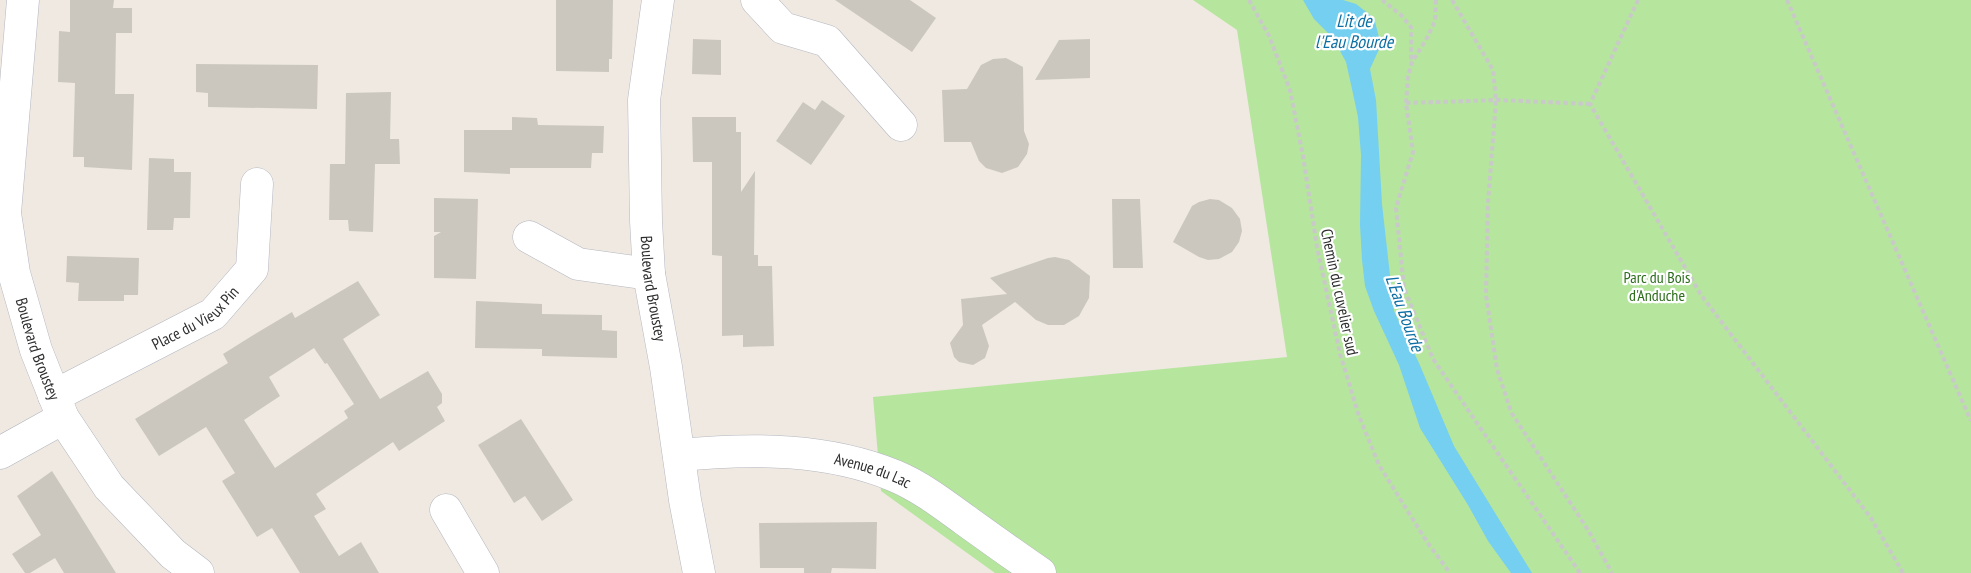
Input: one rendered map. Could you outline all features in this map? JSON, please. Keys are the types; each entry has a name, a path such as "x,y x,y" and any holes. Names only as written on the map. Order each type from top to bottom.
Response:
{"street":[{"name":"Boulevard Broustey","path":"23,0 5,213 14,273 36,350 58,407 109,487 173,554 198,573"},
{"name":"Boulevard Broustey","path":"658,0 644,100 649,274 699,573"},
{"path":"756,0 783,28 827,40 901,125"},
{"name":"Place du Vieux Pin","path":"0,453 58,407 213,314 252,269 257,184"},
{"path":"529,237 578,264 649,274"},
{"name":"Avenue du Lac","path":"679,455 717,451 771,451 829,457 869,467 897,477 934,498 1040,573"},
{"path":"446,510 483,573"}],"path":[{"name":"Chemin du cuvelier sud","path":"1250,0 1273,45 1290,90 1340,354 1359,416 1378,465 1427,542 1450,573"},
{"path":"1382,0 1401,15 1411,27 1411,64 1406,103 1413,152 1396,208 1404,288 1433,359 1580,573"},
{"path":"1411,64 1435,21 1437,0"},
{"path":"1452,0 1493,70 1496,100 1488,203 1486,295 1497,369 1511,412 1588,530 1612,573"},
{"path":"1590,104 1638,0"},
{"path":"1787,0 1971,421"},
{"path":"1406,103 1496,100 1590,104"},
{"path":"1590,104 1701,295 1871,518 1903,573"}],"green space":[{"name":"Parc du Bois d'Anduche","path":"1193,0 1971,0 1971,573 995,573 881,491 873,397 1287,357 1237,30"}],"water":[{"name":"Lit de l'Eau Bourde","path":"1303,0 1343,0 1356,4 1374,18 1381,45 1370,69 1376,100 1382,204 1394,311 1454,446 1532,573 1511,573 1488,541 1420,428 1399,365 1365,286 1360,225 1361,155 1358,117 1346,62 1333,38 1314,19"}],"building":[{"path":"70,0 114,0 113,8 132,8 132,33 116,33 115,94 134,94 132,170 84,167 84,157 73,157 75,83 58,82 59,31 70,32"},
{"path":"556,0 613,0 612,59 609,59 609,72 556,71"},
{"path":"835,0 910,0 936,18 912,52"},
{"path":"693,39 721,40 721,75 692,74"},
{"path":"1090,39 1090,78 1035,80 1059,40"},
{"path":"1006,58 1023,67 1024,131 1029,144 1027,154 1018,167 1002,173 986,168 979,161 971,142 944,142 942,90 967,89 981,65 993,59"},
{"path":"196,64 318,65 317,109 208,107 208,93 196,92"},
{"path":"391,92 390,139 399,139 400,164 375,164 373,232 349,231 348,220 329,220 330,164 345,164 346,93"},
{"path":"822,100 845,116 811,165 776,141 803,102 815,110"},
{"path":"512,117 537,118 538,125 604,126 603,153 592,153 591,168 510,168 510,174 464,172 464,130 512,130"},
{"path":"692,117 736,117 736,132 741,132 741,192 755,171 754,255 758,255 758,266 772,266 774,346 743,347 743,335 722,336 722,256 712,255 712,162 693,162"},
{"path":"149,158 174,159 174,172 191,172 190,218 174,218 173,230 147,230"},
{"path":"434,198 478,199 476,279 434,278 434,236 441,232 434,232"},
{"path":"1112,199 1140,199 1143,268 1113,268"},
{"path":"1210,199 1219,200 1232,208 1240,219 1242,231 1239,242 1232,252 1219,259 1208,260 1173,242 1192,206"},
{"path":"67,256 139,258 138,295 124,295 124,301 78,301 79,283 66,282"},
{"path":"1055,257 1069,260 1090,276 1089,298 1079,316 1064,325 1048,325 1036,320 1015,302 982,325 989,346 985,358 973,365 959,362 954,357 950,343 963,325 961,299 1007,294 990,278"},
{"path":"358,281 380,315 343,339 380,399 428,371 442,394 442,403 437,407 445,421 399,451 393,442 316,494 326,509 314,516 339,556 361,542 379,573 300,573 272,528 257,537 222,481 235,473 206,427 159,456 135,419 228,363 223,354 292,312 295,318","holes":["314,348 325,364 327,363 354,404 344,411 348,418 275,468 244,420 280,396 269,377"]},
{"path":"476,301 542,304 542,314 602,315 602,330 617,331 617,358 542,356 542,349 475,348"},
{"path":"521,419 573,500 542,521 525,496 514,503 478,445"},
{"path":"52,471 116,573 64,573 55,558 30,573 25,573 12,554 41,535 17,496"},
{"path":"877,522 876,569 832,568 831,573 804,573 804,568 760,568 759,523"}],"water label":[{"name":"L'Eau Bourde","path":"1405,313"}]}
